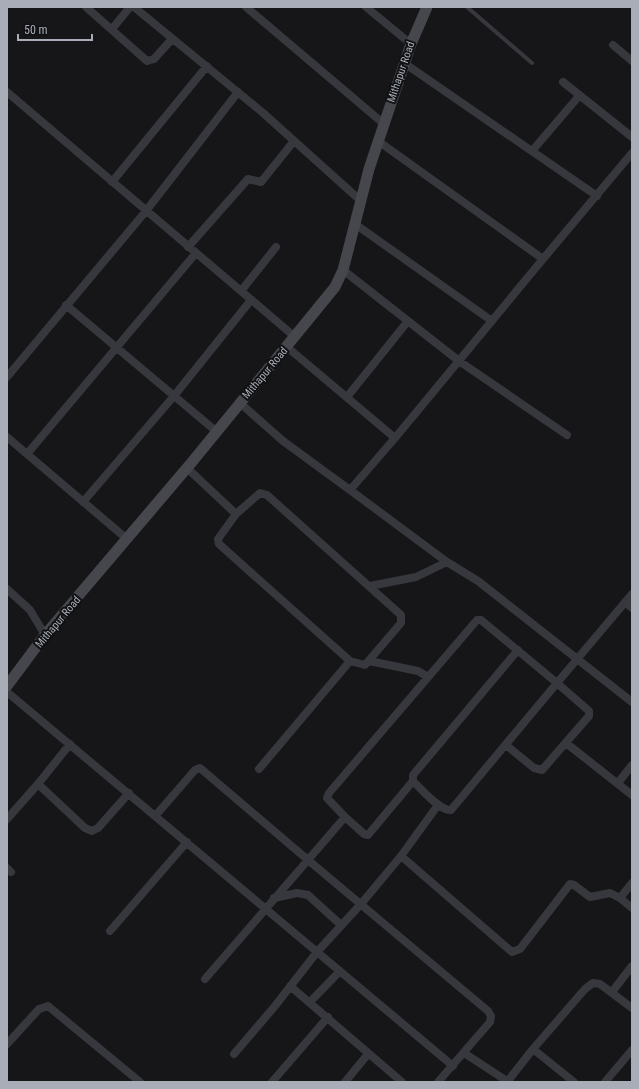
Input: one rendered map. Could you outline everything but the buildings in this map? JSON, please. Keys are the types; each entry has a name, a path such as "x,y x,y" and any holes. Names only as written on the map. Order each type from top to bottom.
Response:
{"street":[{"path":"86,7 148,61 154,59 172,40"},
{"path":"112,29 130,7"},
{"path":"134,7 172,40 208,66 361,200"},
{"path":"246,7 384,124"},
{"path":"366,7 411,44"},
{"name":"Mithapur Road","path":"7,686 45,635 217,432 334,287 343,270 378,141 404,63 427,7"},
{"path":"613,45 632,61"},
{"path":"404,63 597,196"},
{"path":"112,182 208,66"},
{"path":"563,82 632,137"},
{"path":"7,92 295,337"},
{"path":"7,377 146,211 238,92"},
{"path":"532,151 580,96"},
{"path":"188,247 248,179 261,182 294,141"},
{"path":"378,141 543,259"},
{"path":"350,490 632,153"},
{"path":"355,224 492,321"},
{"path":"241,291 276,247"},
{"path":"28,454 118,349 196,253"},
{"path":"343,270 459,361 567,435"},
{"path":"83,502 174,396 251,300"},
{"path":"66,305 217,432"},
{"path":"347,397 408,321"},
{"path":"287,347 395,438"},
{"path":"240,403 283,441 447,562 478,581 576,660 632,702"},
{"path":"7,436 127,540"},
{"path":"187,468 236,514"},
{"path":"264,493 370,586 396,609 402,619 369,661 363,665 350,661 219,544 218,539 236,514 256,496 264,493"},
{"path":"370,586 416,577 447,562"},
{"path":"7,589 30,610 45,635"},
{"path":"413,781 438,805 447,810 451,810 632,594"},
{"path":"625,602 632,608"},
{"path":"506,745 534,768 540,770 566,743 588,716 589,711 518,650 478,619 329,793 327,800 345,818 364,834 368,835 413,781 413,775 518,650"},
{"path":"259,769 350,661"},
{"path":"369,661 418,670 428,677"},
{"path":"7,692 156,815 453,1066"},
{"path":"566,743 632,795"},
{"path":"7,819 38,784 70,744"},
{"path":"618,783 632,765"},
{"path":"156,815 195,770 200,768 490,1013 490,1022 438,1082"},
{"path":"38,784 85,828 92,830 98,828 129,793"},
{"path":"234,1054 275,1006 317,952 341,924 361,904 401,856 438,805"},
{"path":"205,979 265,908 345,818"},
{"path":"110,931 187,842"},
{"path":"401,856 512,952 520,949 570,884 574,884 591,898 607,893 620,898 632,908"},
{"path":"620,898 632,883"},
{"path":"274,898 297,893 308,895 341,924"},
{"path":"612,992 632,966"},
{"path":"310,1002 340,971"},
{"path":"464,1053 507,1082 533,1049 591,984 600,984 632,1008"},
{"path":"290,986 402,1082"},
{"path":"7,1044 39,1008 48,1006 140,1082"},
{"path":"272,1082 328,1017"},
{"path":"533,1049 574,1082"},
{"path":"605,1082 632,1050"},
{"path":"345,1082 368,1054"}],"lane":[{"path":"467,7 532,63"}]}
